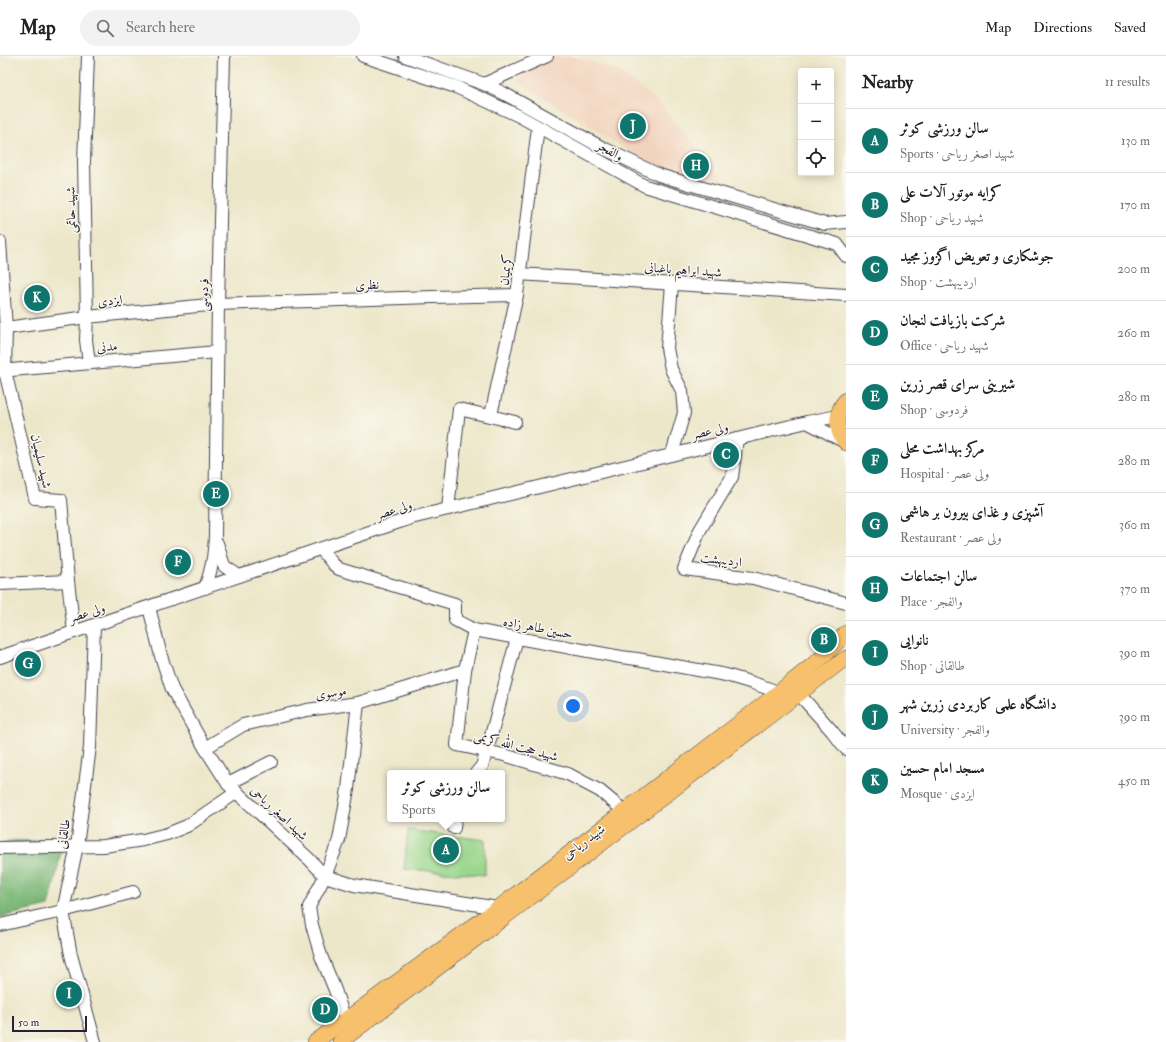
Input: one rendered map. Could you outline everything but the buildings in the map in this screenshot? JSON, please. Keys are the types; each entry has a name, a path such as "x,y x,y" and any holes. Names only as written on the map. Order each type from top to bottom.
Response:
{"main road":[{"path":"845,400 839,411 837,421 839,432 845,442"},
{"name":"شهید ریاحی","path":"315,1042 498,908 624,811 825,655 846,633"},
{"name":"شهید ریاحی","path":"340,1042 846,658"}],"street":[{"name":"شهید حاتمی","path":"88,56 84,162 87,318 86,340 89,363"},
{"name":"فردوسی","path":"205,588 214,559 215,536 217,352 224,56"},
{"name":"والفجر","path":"363,56 456,87 519,116 645,186 841,243 846,256"},
{"name":"والفجر","path":"405,56 484,84 504,93 601,147 659,175 825,224 843,224"},
{"path":"484,84 547,56"},
{"name":"کریمیان","path":"491,415 517,295 538,127"},
{"path":"0,242 1,274 6,328 3,371"},
{"name":"شهید ابراهیم باغبانی","path":"519,274 846,295"},
{"path":"672,284 667,348 670,368 682,391 684,413 672,454"},
{"name":"نظری","path":"218,304 517,295"},
{"name":"ایزدی","path":"6,328 218,304"},
{"name":"مدنی","path":"3,371 217,352"},
{"name":"شهید سلیمیان","path":"3,371 35,498 61,500 74,632"},
{"path":"448,509 459,409 491,415 515,422"},
{"name":"ولی عصر","path":"0,657 411,518 672,454 838,416"},
{"path":"807,422 845,442"},
{"name":"اردیبهشت","path":"737,439 732,477 700,530 684,569 753,578 846,603"},
{"name":"فردوسی","path":"215,536 224,566 239,576"},
{"name":"حسین طاهر زاده","path":"321,549 333,564 340,569 455,604 455,620 474,630 726,675 778,692"},
{"path":"0,584 68,581"},
{"name":"شهید اصغر ریاحی","path":"149,607 161,656 172,690 205,748 232,788 309,859 325,876 354,885 498,908"},
{"name":"طالقانی","path":"94,625 90,746 77,846 63,911 71,955 95,1042"},
{"name":"شهید حجت الله کریمی","path":"474,630 465,670 457,744 504,754 568,774 600,791 624,811"},
{"path":"479,770 482,766 487,751 517,638"},
{"name":"موسوی","path":"205,748 243,725 307,710 358,704 465,670"},
{"path":"799,694 846,749"},
{"path":"345,1020 321,956 312,926 309,907 325,876 339,840 348,789 358,704"},
{"path":"0,848 104,846 143,840 167,834 188,826 232,788 271,762"},
{"path":"0,925 63,911 133,892"}],"shaded area":[{"path":"573,56 620,72 658,102 724,181 713,188 680,178 627,150 519,82 525,71 553,57"}],"green space":[{"path":"408,830 485,840 485,875 404,869"},
{"path":"64,840 49,906 0,917 0,844 10,841"}],"place":[{"name":"دانشگاه علمی کاربردی زرین شهر","path":"633,126"},
{"name":"سالن اجتماعات","path":"696,166"},
{"name":"مسجد امام حسین","path":"37,298"},
{"name":"جوشکاری و تعویض اگزوز مجید","path":"726,455"},
{"name":"شیرینی سرای قصر زرین","path":"216,494"},
{"name":"مرکز بهداشت محلی","path":"178,562"},
{"name":"کرایه موتور آلات علی","path":"824,640"},
{"name":"آشپزی و غذای بیرون بر هاشمی","path":"28,664"},
{"name":"سالن ورزشی کوثر","path":"446,850"},
{"name":"نانوایی","path":"69,994"},
{"name":"شرکت بازیافت لنجان","path":"325,1010"}]}
